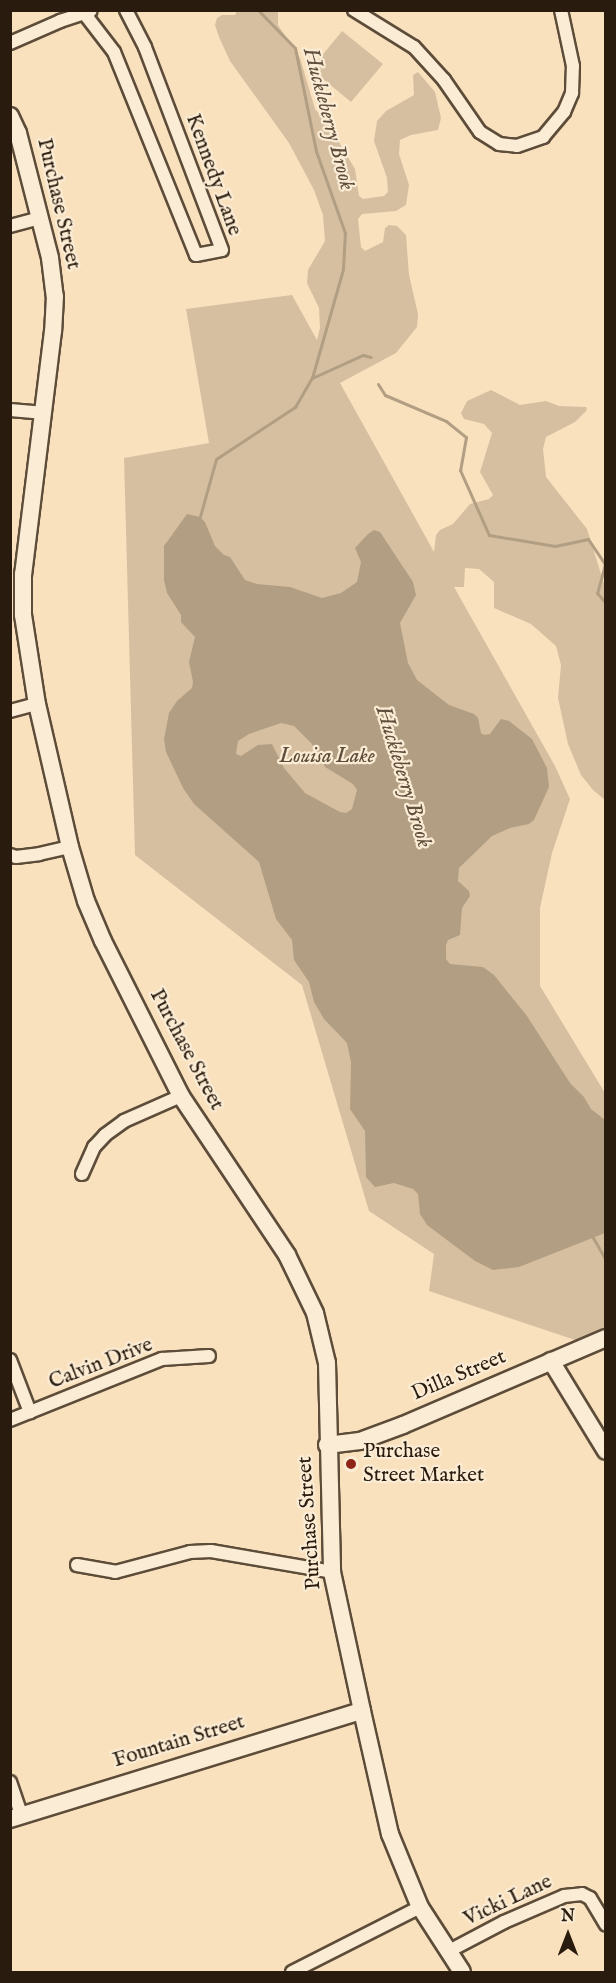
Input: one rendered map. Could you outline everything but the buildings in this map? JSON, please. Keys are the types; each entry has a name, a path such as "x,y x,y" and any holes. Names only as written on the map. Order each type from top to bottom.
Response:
{"main road":[{"name":"Purchase Street","path":"10,116 18,132 40,218 50,258 55,296 23,573 24,615 37,704 70,847 86,902 103,940 181,1095 287,1256 315,1313 327,1363 327,1445 332,1572 362,1711 390,1834 420,1907 462,1972"},
{"name":"Dilla Street","path":"327,1445 360,1441 381,1433 606,1338"},
{"path":"551,1361 606,1451"},
{"name":"Fountain Street","path":"16,1818 161,1771 362,1711"}],"street":[{"name":"Kennedy Lane","path":"89,12 114,51 196,255 222,250 145,47 126,10"},
{"path":"354,10 414,47 444,80 480,132 499,144 517,146 543,137 564,112 572,93 573,66 561,10"},
{"path":"10,43 60,21 89,12"},
{"path":"10,226 40,218"},
{"path":"10,410 42,413"},
{"path":"10,711 37,704"},
{"path":"10,855 16,857 39,854 70,847"},
{"path":"82,1174 94,1147 105,1135 124,1121 181,1095"},
{"name":"Calvin Drive","path":"10,1420 162,1359 209,1356"},
{"path":"10,1360 30,1412"},
{"path":"78,1565 115,1572 190,1552 211,1551 332,1572"},
{"path":"10,1782 16,1818"},
{"name":"Vicki Lane","path":"449,1951 504,1922 564,1896 582,1894 590,1898 606,1925"},
{"path":"292,1972 420,1907"}],"green space":[{"name":"Louisa Lake","path":"237,11 278,11 278,25 300,58 315,109 328,124 355,169 359,196 363,199 384,196 388,192 387,178 374,141 377,121 386,111 414,95 413,75 418,72 435,92 441,118 438,130 411,135 400,140 399,154 409,185 406,205 396,211 362,214 358,219 361,247 365,251 383,242 385,228 389,225 397,226 406,235 409,275 418,314 417,327 396,353 340,383 434,552 436,535 440,530 453,524 470,504 489,499 493,495 480,472 492,433 484,424 464,419 461,413 467,401 491,390 520,405 546,401 559,406 586,407 587,410 575,422 546,437 543,449 546,477 587,529 605,587 605,800 581,775 568,744 558,698 561,665 556,646 531,624 494,608 494,582 479,569 465,568 464,587 454,587 555,766 570,799 552,853 540,908 540,986 605,1093 605,1346 599,1348 429,1291 434,1254 369,1211 302,985 135,855 124,458 209,443 186,309 292,295 317,340 320,328 319,308 307,283 308,270 325,241 323,215 314,190 289,143 230,61 219,37 215,25 217,18 222,15 235,15"},
{"path":"342,31 383,64 351,102 311,69"}],"water":[{"name":"Louisa Lake","path":"187,514 200,517 205,522 215,546 224,555 230,557 245,580 257,584 290,587 322,598 341,593 357,582 361,562 355,548 374,530 380,532 413,582 416,595 400,623 408,663 417,680 449,705 474,714 478,718 481,733 484,735 490,734 501,719 509,721 532,739 547,768 549,787 534,820 529,824 510,828 492,836 459,868 458,881 469,891 470,896 462,908 460,935 448,940 446,945 446,959 450,964 483,967 494,975 527,1016 570,1083 584,1097 591,1109 605,1120 605,1233 519,1267 493,1270 475,1261 427,1225 420,1214 418,1194 413,1189 394,1183 375,1187 366,1177 365,1131 350,1109 351,1062 347,1043 324,1019 314,1002 309,982 294,960 292,940 276,919 259,862 194,804 183,788 166,752 164,739 169,713 177,701 192,688 189,662 195,637 181,622 181,615 167,593 164,580 164,546","holes":["281,723 294,726 312,744 325,767 353,784 357,790 352,809 346,813 305,793 284,768 272,744 258,745 241,756 236,754 238,741 249,734"]}],"waterway":[{"name":"Huckleberry Brook","path":"199,520 216,459 295,407 312,378 343,269 345,233 316,151 295,48 258,10"},
{"path":"312,378 363,355 371,357"},
{"path":"378,384 385,395 446,421 466,437 460,470 489,535 555,546 588,539 605,564 597,593 606,603"},
{"name":"Huckleberry Brook","path":"592,1236 606,1260"}],"place":[{"name":"Purchase Street Market","path":"351,1464"}]}
